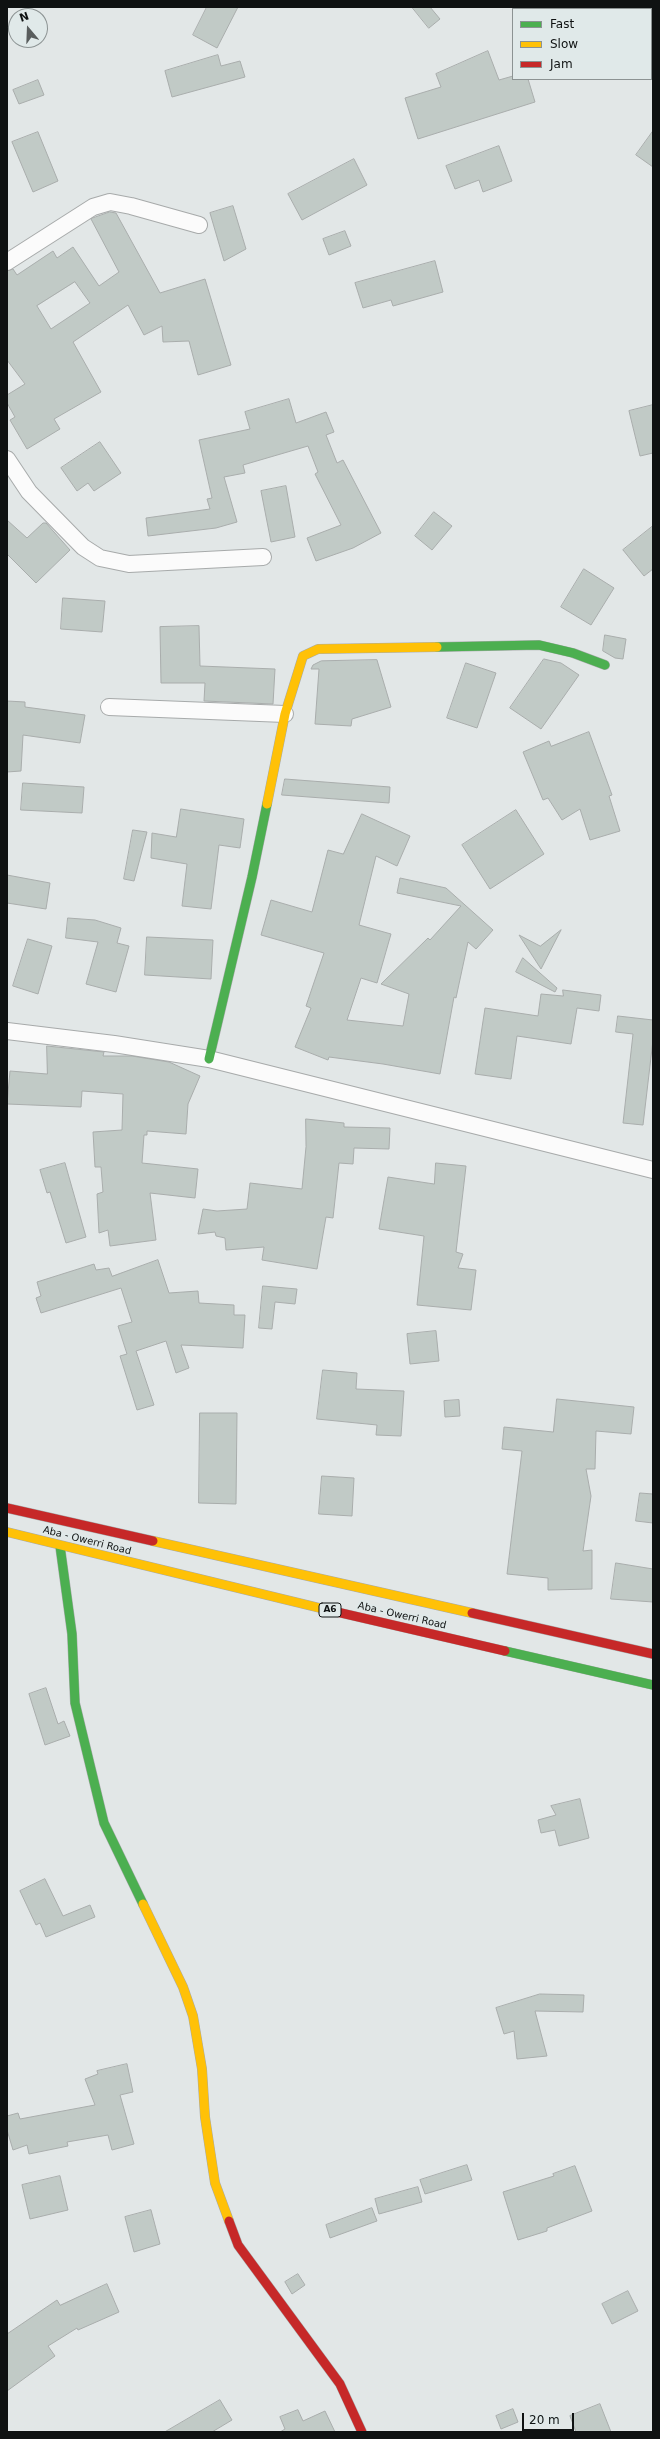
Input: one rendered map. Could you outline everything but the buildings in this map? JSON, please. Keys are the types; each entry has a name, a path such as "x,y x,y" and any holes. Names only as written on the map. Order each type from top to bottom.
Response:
{"main road":[{"path":"209,1059 252,877 285,714 297,670 303,656 318,649 539,645 573,653 605,665"},
{"name":"Aba - Owerri Road","path":"7,1508 653,1654"},
{"name":"Aba - Owerri Road","path":"7,1532 425,1634 653,1685"},
{"path":"60,1546 72,1634 75,1703 104,1823 183,1987 193,2016 202,2069 206,2117 215,2183 238,2245 340,2384 362,2432"}],"street":[{"path":"7,262 94,207 110,202 131,206 199,225"},
{"path":"7,458 29,492 83,547 100,558 129,564 263,557"},
{"path":"109,707 285,714"},
{"path":"7,1031 114,1044 209,1059 653,1170"}],"traffic: fast":[{"path":"437,647 539,645 573,653 605,665"},
{"path":"209,1059 252,877 267,804"},
{"path":"60,1546 72,1634 75,1703 104,1823 143,1904"},
{"path":"505,1651 653,1685"}],"traffic: slow":[{"path":"267,804 285,714 303,656 318,649 437,647"},
{"path":"7,1532 324,1609"},
{"path":"153,1541 472,1613"},
{"path":"143,1904 183,1987 193,2016 202,2069 205,2117 215,2183 229,2221"}],"traffic: jam":[{"path":"7,1508 153,1541"},
{"path":"324,1609 505,1651"},
{"path":"472,1613 653,1654"},
{"path":"229,2221 238,2245 340,2384 362,2432"}]}
